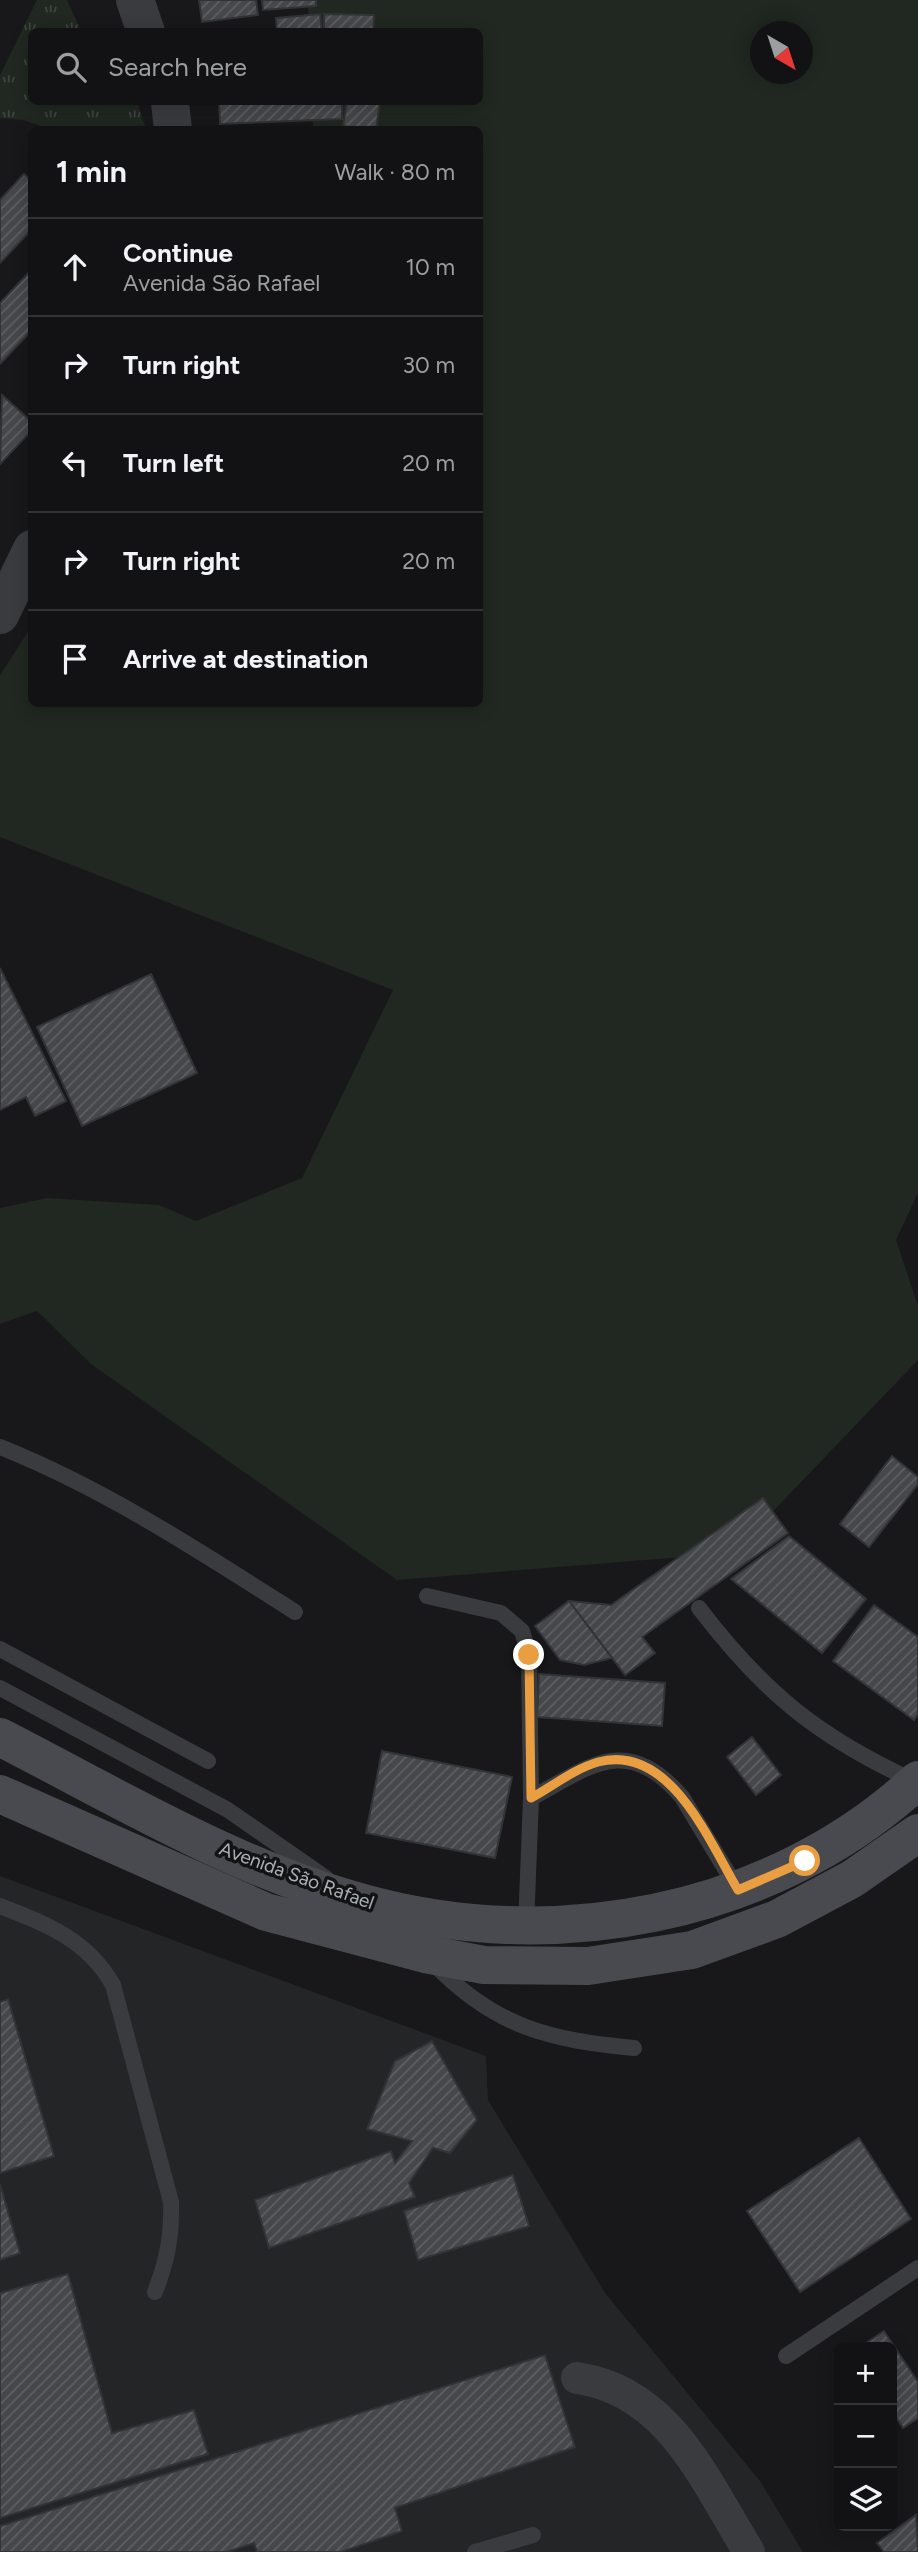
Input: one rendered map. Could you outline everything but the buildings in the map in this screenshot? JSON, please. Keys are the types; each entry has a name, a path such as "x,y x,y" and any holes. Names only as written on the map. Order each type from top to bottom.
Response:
{"main road":[{"name":"Avenida São Rafael","path":"0,1737 199,1838 274,1871 359,1902 452,1921 526,1927 598,1923 673,1909 738,1890 805,1861 862,1825 917,1781"},
{"name":"Avenida São Rafael","path":"0,1794 266,1912 425,1955 484,1965 589,1966 691,1950 777,1919 852,1879 918,1833"}],"street":[{"path":"135,0 145,28"},
{"path":"170,105 173,126"},
{"path":"0,615 28,557"},
{"path":"577,2378 601,2382 632,2395 658,2416 684,2448 749,2552"}],"lane":[{"path":"0,1447 91,1490 177,1537 295,1612"},
{"path":"427,1596 501,1613 522,1631 529,1655 531,1798 526,1927"},
{"path":"699,1608 729,1647 768,1690 814,1727 865,1758 917,1781"},
{"path":"0,1649 208,1761"},
{"path":"0,1688 228,1810 359,1902"},
{"path":"531,1798 581,1768 601,1761 642,1765 657,1772 682,1797 738,1890"},
{"path":"0,1906 60,1930 102,1965 113,1985 171,2202 172,2231 168,2260 155,2292"},
{"path":"425,1955 467,1996 492,2013 559,2038 634,2048"},
{"path":"786,2356 918,2268"},
{"path":"475,2552 533,2535"}],"shaded area":[{"path":"0,1876 486,2056 488,2100 605,2293 760,2481 803,2552 0,2552"}],"green space":[{"path":"37,0 67,0 80,28 28,28 28,105 138,105 145,126 41,126 23,120 0,118 0,75"},
{"path":"308,0 918,0 918,1193 896,1240 918,1306 918,1360 733,1553 397,1580 91,1364 37,1311 0,1324 0,1208 47,1198 159,1205 196,1221 302,1178 393,990 0,837 0,675 28,632 28,707 483,707 483,126 313,126 312,105 483,105 483,28 309,28"}],"route":[{"path":"529,1655 531,1798 581,1768 601,1761 624,1761 642,1765 657,1772 682,1797 738,1890 805,1861"}]}
